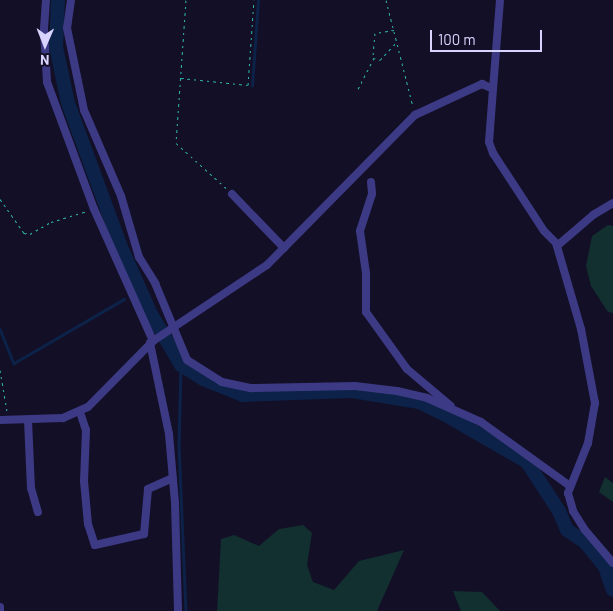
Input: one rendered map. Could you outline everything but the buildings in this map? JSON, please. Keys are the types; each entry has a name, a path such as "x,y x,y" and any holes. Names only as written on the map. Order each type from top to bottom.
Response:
{"street":[{"path":"46,0 44,30 47,82 94,209 153,341 166,409 174,478 178,611"},
{"path":"71,0 67,28 84,110 121,196 139,256 187,360 222,382 251,388 382,389 426,398 481,422 570,486"},
{"path":"500,0 489,142 493,153 556,246 581,329 596,403 588,443 568,493 573,511 613,563"},
{"path":"0,420 55,419 80,412 153,341 248,280 284,248 416,115 482,84 493,89"},
{"path":"371,182 372,194 360,231 366,272 366,312 407,369 456,410"},
{"path":"232,194 284,248"},
{"path":"556,246 592,215 613,203"},
{"path":"80,412 86,430 84,481 88,524 95,545 144,534 148,489 174,478"},
{"path":"28,420 31,488 38,512"}],"path":[{"path":"186,0 176,143 232,194"},
{"path":"181,78 248,85 254,0"},
{"path":"386,0 416,115"},
{"path":"358,89 373,58 375,33 394,30"},
{"path":"373,58 380,60 396,42"},
{"path":"0,199 24,233 30,234 51,222 94,209"},
{"path":"0,370 9,419"}],"green space":[{"path":"608,225 613,226 613,313 608,312 591,286 586,266 592,236"},
{"path":"605,477 613,483 613,502 599,492"},
{"path":"303,525 312,533 307,565 313,582 334,590 359,561 404,550 377,611 217,611 221,539 234,535 259,546 279,529"},
{"path":"453,591 482,592 500,611 461,611"}],"waterway":[{"path":"58,0 56,47 68,103 121,247 151,314 181,365 203,379 243,395 352,391 419,402 444,414 527,462 559,511 567,530 585,542 605,567 613,590"},
{"path":"252,86 258,0"},
{"path":"0,329 14,363 124,299"},
{"path":"181,365 179,445 186,611"}]}
